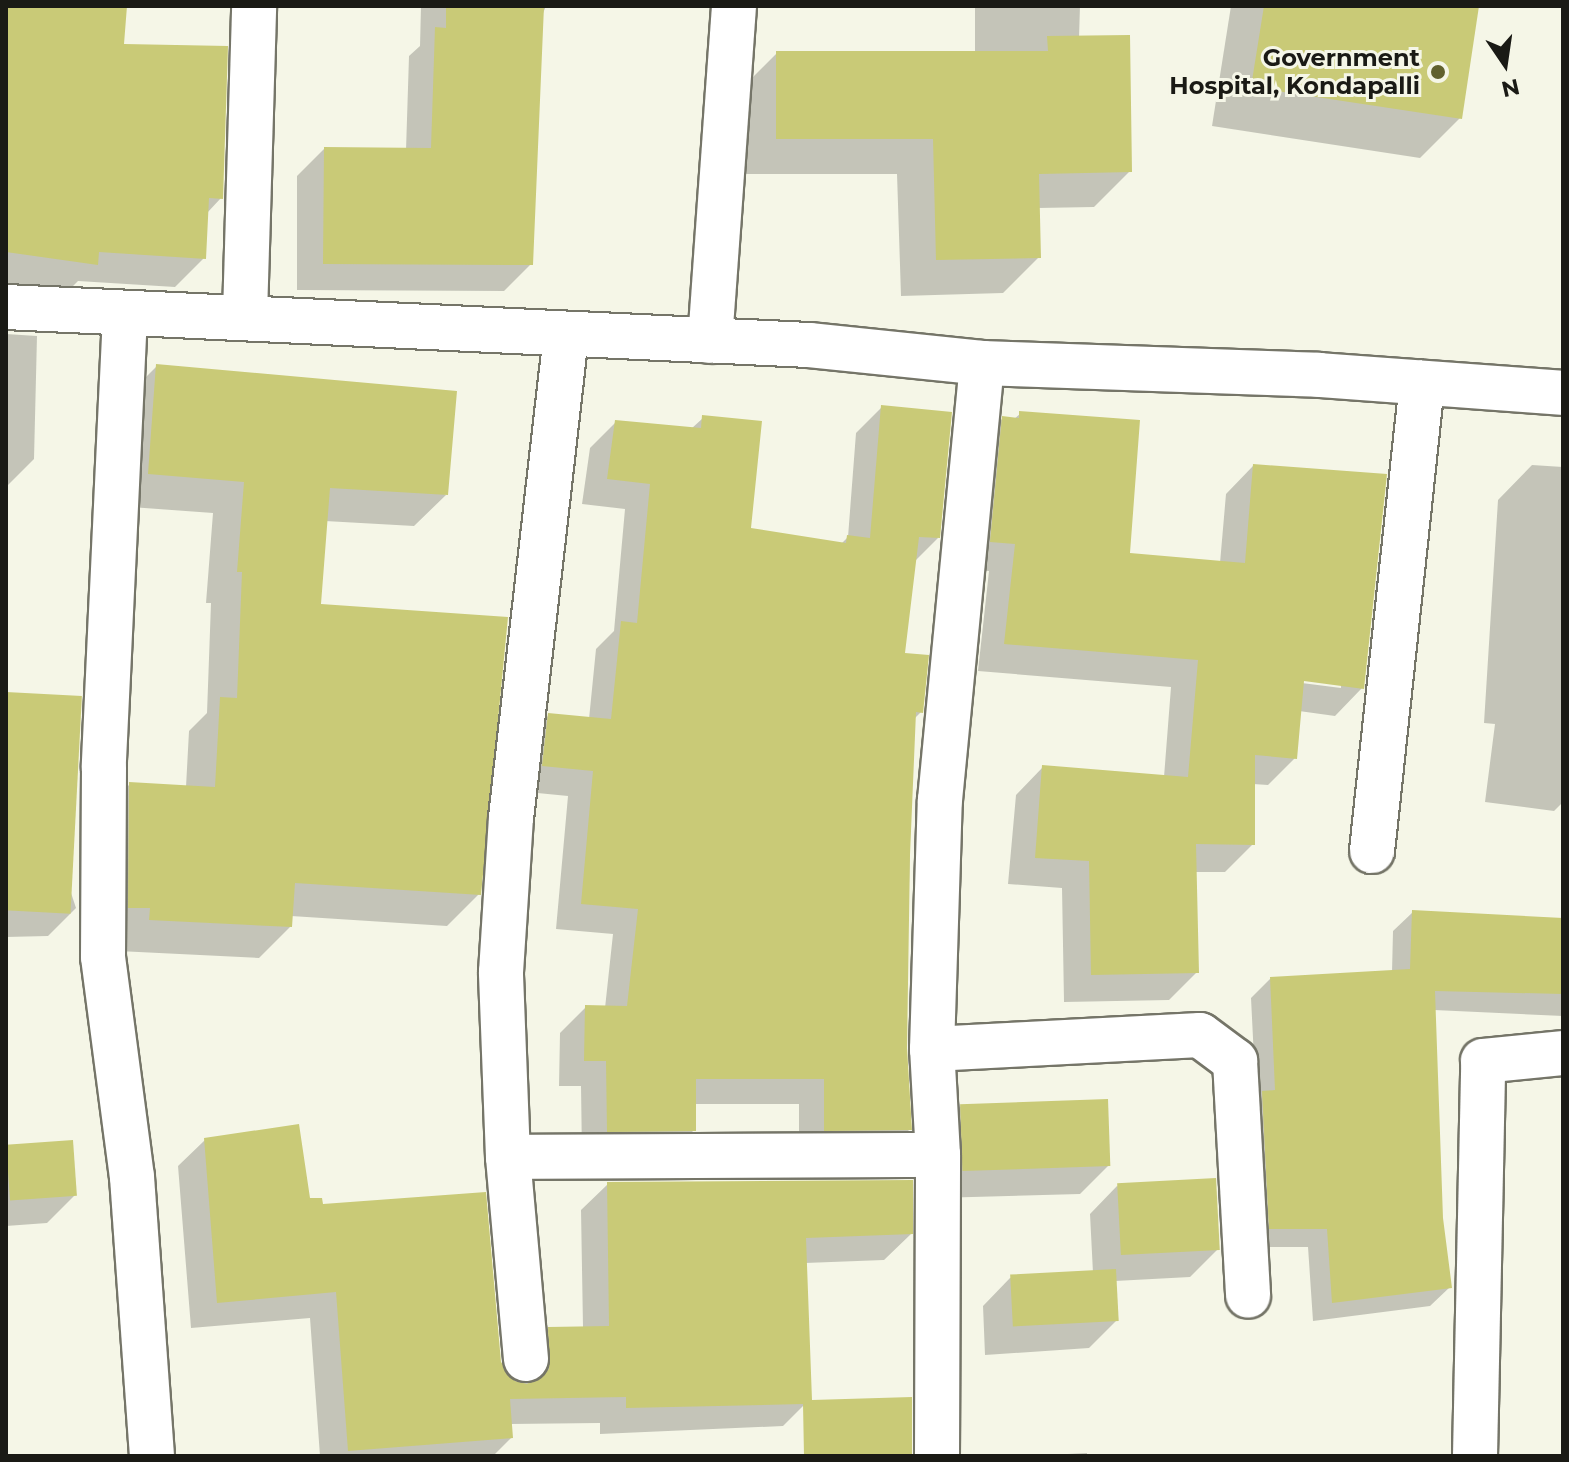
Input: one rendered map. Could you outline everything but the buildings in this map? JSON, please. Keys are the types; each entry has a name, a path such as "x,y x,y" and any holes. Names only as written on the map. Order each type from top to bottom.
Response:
{"street":[{"path":"245,315 254,6"},
{"path":"710,341 734,6"},
{"path":"6,307 125,315 245,315 710,341 982,363 1422,383 1563,393"},
{"path":"125,315 104,768 103,957 132,1177 152,1456"},
{"path":"526,1359 508,1157 501,972 511,818 566,335"},
{"path":"937,1456 938,1155 932,1049 940,800 982,363"},
{"path":"1372,851 1422,383"},
{"path":"932,1049 1200,1035 1235,1061 1248,1296"},
{"path":"1475,1456 1483,1061 1563,1053"},
{"path":"508,1157 938,1155"}],"place":[{"name":"Government Hospital, Kondapalli","path":"1438,72"}]}
